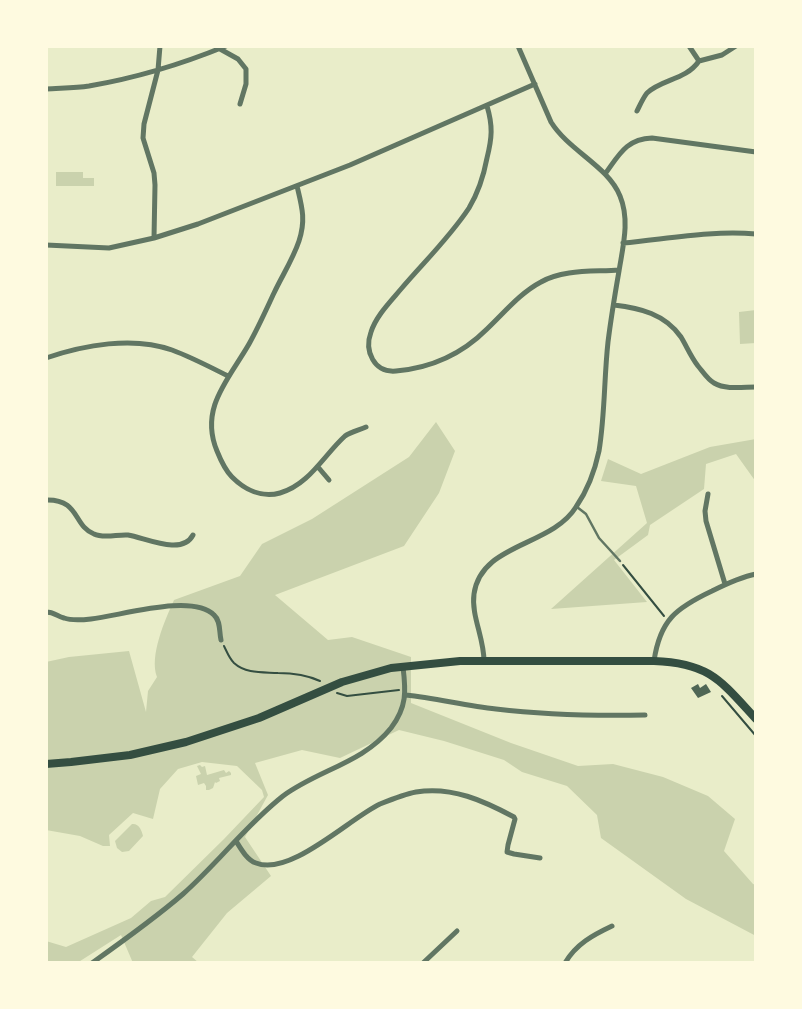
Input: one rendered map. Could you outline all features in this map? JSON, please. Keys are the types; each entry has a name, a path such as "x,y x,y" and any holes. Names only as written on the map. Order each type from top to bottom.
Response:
{"main road":[{"path":"46,764 79,762 130,755 186,742 260,718 376,671 430,664 484,661 654,661 683,663 708,673 720,682 756,719"}],"street":[{"path":"154,238 156,185 143,138 144,124 158,70 160,46"},
{"path":"46,89 87,86 158,70 226,46"},
{"path":"484,661 483,644 474,603 475,588 480,576 495,559 539,538 562,523 577,507 590,479 598,452 608,340 624,243 626,219 624,206 619,194 605,174 558,134 518,46"},
{"path":"689,46 698,61"},
{"path":"637,111 648,93 686,74 698,61 722,55 736,46"},
{"path":"220,49 238,59 246,69 246,84 240,104"},
{"path":"46,246 109,248 154,238 198,224 297,186 535,84"},
{"path":"487,106 492,122 492,138 479,186 470,206 443,242 380,315 371,332 369,343 370,355 378,366 392,371 406,370 423,367 454,354 479,336 509,307 542,281 566,274 619,270"},
{"path":"605,174 632,142 641,139 652,138 756,152"},
{"path":"297,186 304,213 304,222 298,242 250,343 218,395 211,426 214,444 222,463 229,474 240,485 253,492 272,495 282,493 294,487 318,467 346,435 366,427"},
{"path":"624,243 702,234 733,232 756,234"},
{"path":"614,305 650,312 663,319 674,328 693,360 714,383 728,387 756,387"},
{"path":"46,358 96,346 137,344 171,350 228,376"},
{"path":"318,467 329,480"},
{"path":"708,494 705,511 706,521 725,584"},
{"path":"46,500 61,502 70,507 88,531 96,536 126,535 171,545 184,544 191,540 193,535"},
{"path":"654,661 658,642 674,613 683,606 725,584 756,574"},
{"path":"46,612 54,612 63,618 90,620 148,609 185,605 198,606 213,614 218,620 221,640"},
{"path":"92,963 154,918 183,894 261,813 285,794 348,762 382,738 396,721 403,707 406,695 403,667"},
{"path":"406,695 541,714 588,716 645,715"},
{"path":"236,841 249,859 256,864 275,865 294,859 379,805 416,792 447,792 468,796 488,803 514,817 508,852 540,858"},
{"path":"565,963 583,942 612,926"},
{"path":"423,963 457,931"}],"lane":[{"path":"577,507 586,514 599,538 620,561"}],"path":[{"path":"620,561 668,622"},
{"path":"221,640 234,664 246,670 311,677 323,682"},
{"path":"336,692 347,696 401,690"},
{"path":"718,692 756,736"}],"green space":[{"path":"56,172 83,172 83,178 94,178 94,186 56,186"},
{"path":"756,310 756,343 740,344 739,312"},
{"path":"436,422 455,451 439,493 404,546 275,595 328,640 352,637 411,657 411,703 511,743 578,766 613,764 663,777 708,796 735,819 724,851 756,885 756,936 686,899 601,838 597,815 567,786 522,772 504,760 444,741 399,730 340,758 302,750 255,763 268,795 245,837 271,876 227,913 192,957 199,963 133,963 121,935 77,963 46,963 46,941 66,947 131,918 151,901 165,897 264,797 262,790 237,766 202,762 178,769 160,789 153,819 133,813 109,835 110,846 103,846 80,836 46,830 46,662 69,657 129,651 146,712 148,691 157,677 155,668 156,649 174,600 240,576 262,544 312,519 409,457"},
{"path":"756,439 756,482 736,454 706,464 704,489 650,525 648,535 614,560 647,602 551,609 647,523 636,486 601,481 608,459 641,474 710,447"},
{"path":"200,765 202,767 205,766 207,775 224,770 226,773 229,771 231,775 219,778 220,781 215,782 213,788 206,790 204,783 198,785 196,776 201,774 197,766"},
{"path":"132,824 138,826 143,836 129,851 122,852 117,848 115,841"}],"building":[{"path":"698,684 700,688 706,684 711,692 698,698 691,688"}]}
